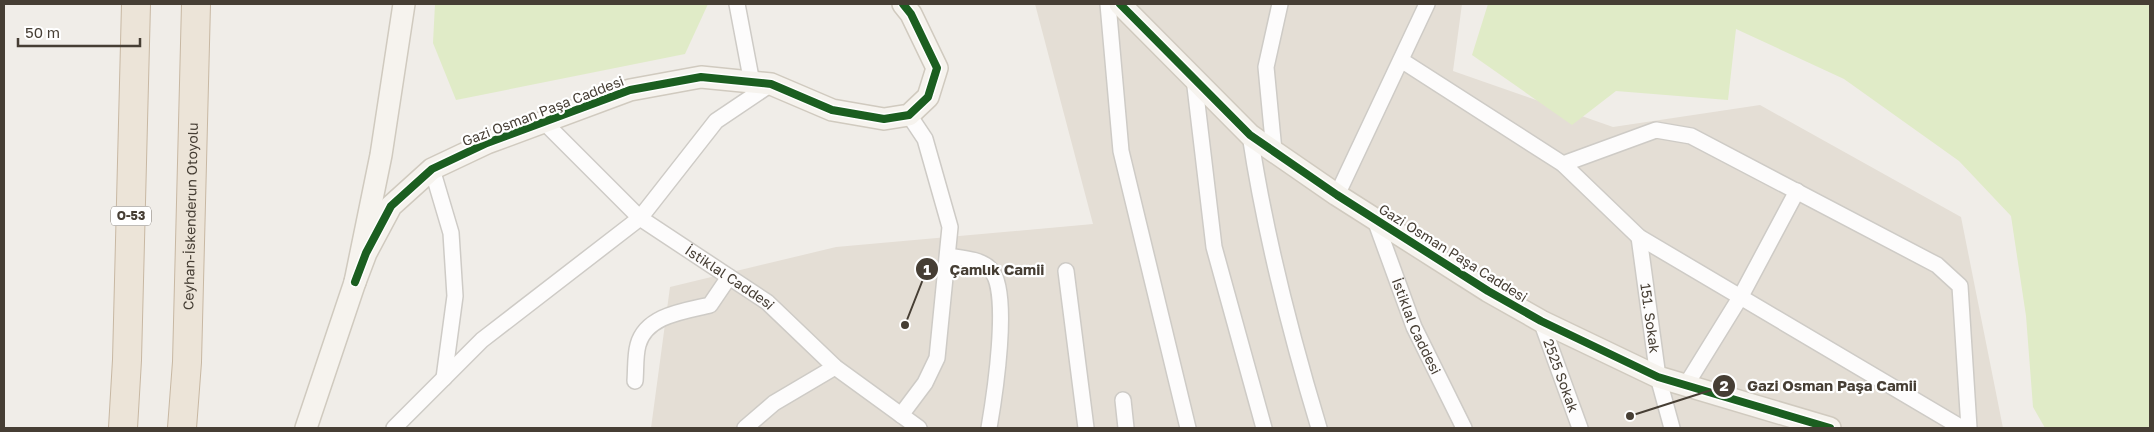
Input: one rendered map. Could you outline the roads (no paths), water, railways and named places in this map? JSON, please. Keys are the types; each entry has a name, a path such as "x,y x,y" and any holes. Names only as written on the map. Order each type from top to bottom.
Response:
{"highway":[{"name":"O-53","path":"123,428 127,360 136,4"},
{"name":"Ceyhan-İskenderun Otoyolu","path":"182,428 187,362 196,4"}],"street":[{"path":"306,428 354,282 382,155 404,4"},
{"path":"394,428 482,340 640,218 716,121 762,83 737,4"},
{"path":"901,415 924,383 937,358 950,227 925,138 909,115 928,97 937,68 912,14 904,4"},
{"path":"1108,4 1121,151 1188,428"},
{"name":"Gazi Osman Paşa Caddesi","path":"1120,4 1250,135 1375,220 1488,291 1541,321 1658,377 1830,428"},
{"path":"1274,151 1266,67 1280,4"},
{"path":"1337,195 1427,4"},
{"path":"1400,60 1563,164 1639,237 1962,428"},
{"name":"Gazi Osman Paşa Caddesi","path":"354,282 366,253 391,206 432,169 488,143 630,90 702,77 762,83 832,110 884,119 909,115"},
{"path":"1194,78 1214,247 1264,428"},
{"name":"İstiklal Caddesi","path":"545,123 640,218 767,302 835,367 919,428"},
{"path":"1563,164 1656,130 1690,136 1937,265 1960,286 1969,428"},
{"path":"1250,135 1259,191 1296,352 1319,428"},
{"path":"432,169 451,232 455,296 444,378"},
{"path":"1686,385 1741,296 1797,191"},
{"name":"İstiklal Caddesi","path":"1375,220 1414,327 1464,428"},
{"name":"151. Sokak","path":"1639,237 1658,377 1672,428"},
{"path":"948,256 980,262 992,270 1000,290 998,378 989,428"},
{"path":"1066,270 1086,428"},
{"path":"635,380 638,344 652,323 677,312 710,305 729,277"},
{"name":"2525 Sokak","path":"1541,321 1580,428"},
{"path":"745,428 774,403 835,367"},
{"path":"1123,400 1126,428"}],"place":[{"name":"Çamlık Camii","path":"905,325"},
{"name":"Gazi Osman Paşa Camii","path":"1630,416"}]}
